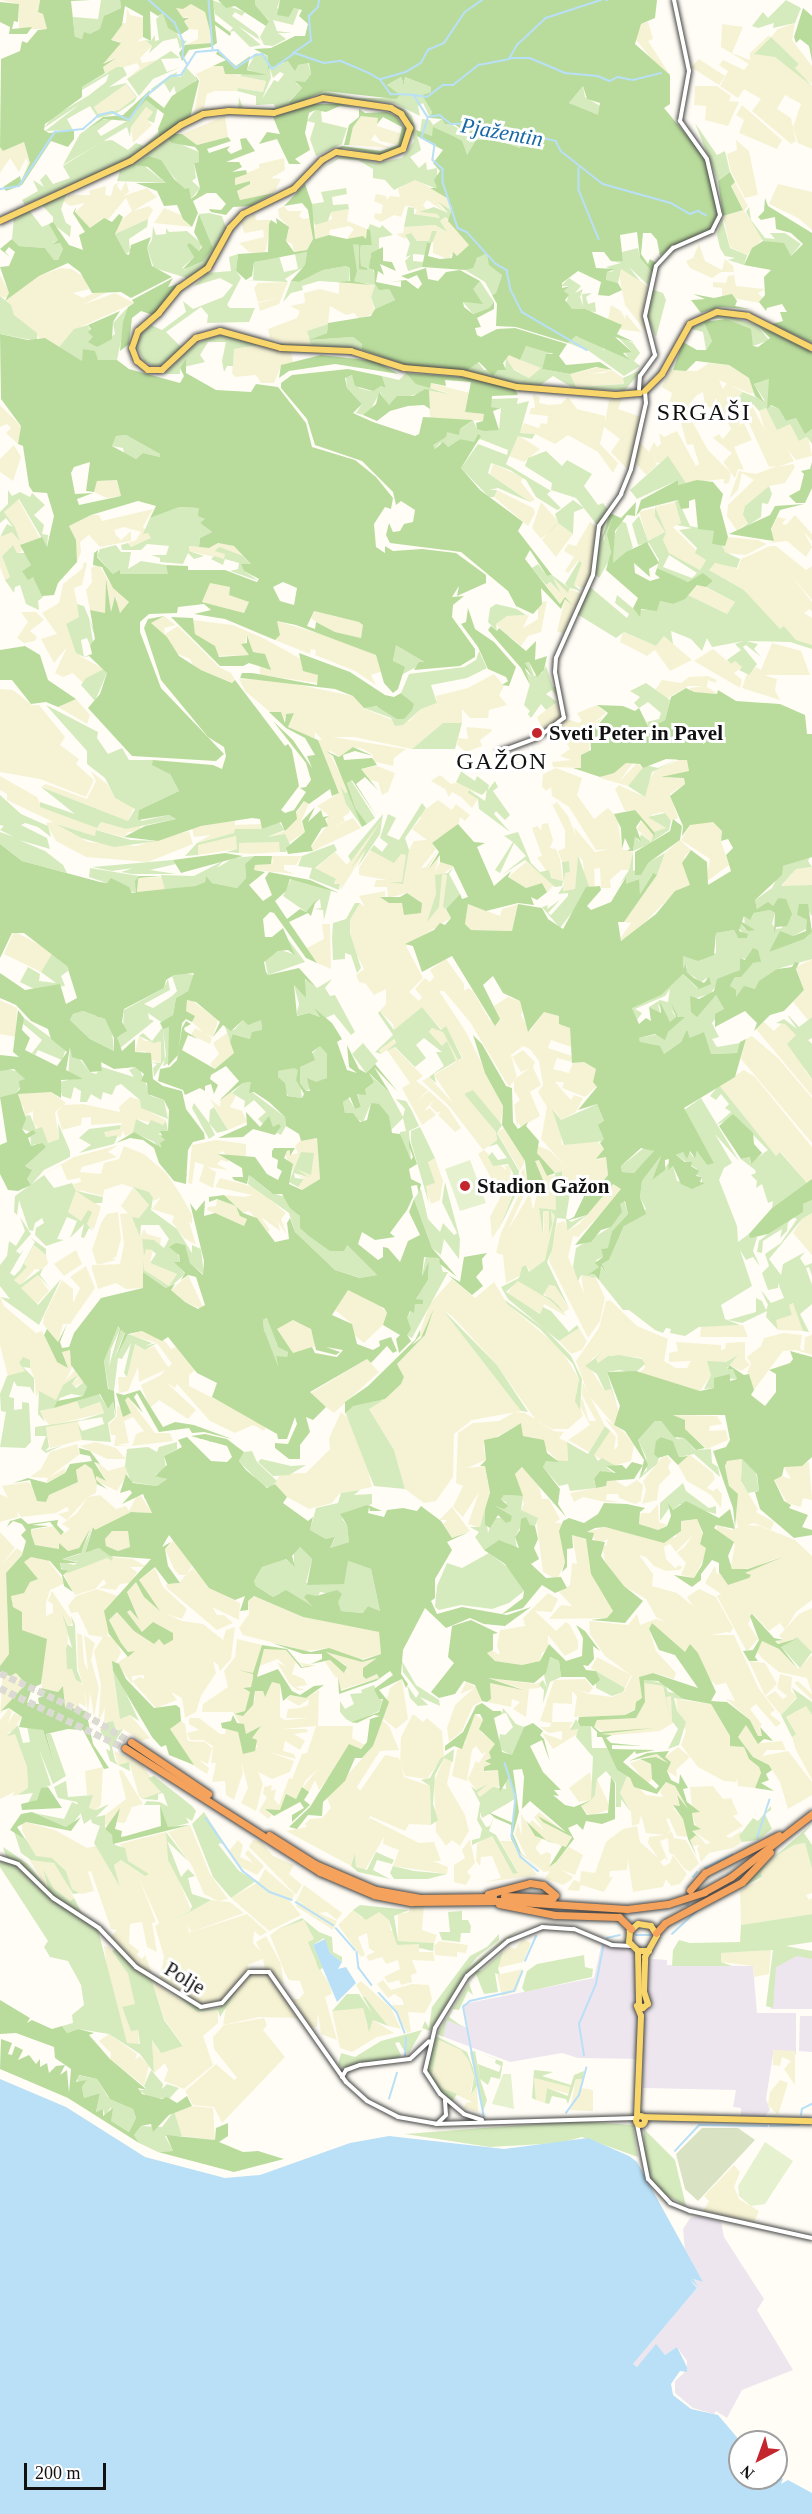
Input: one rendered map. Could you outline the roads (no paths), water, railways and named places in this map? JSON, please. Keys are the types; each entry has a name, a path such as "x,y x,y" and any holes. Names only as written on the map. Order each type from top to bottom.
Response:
{"highway":[{"path":"812,1809 781,1835 724,1881 668,1904 627,1909 396,1900 334,1880 128,1745 334,1874 394,1894 468,1897 525,1896 631,1904 662,1901 721,1879 781,1835 812,1814"},
{"path":"690,1890 705,1873 781,1835"},
{"path":"657,1933 665,1923 742,1882 781,1835"},
{"path":"468,1897 530,1883 543,1885 555,1895"},
{"path":"479,1902 555,1915 619,1917 631,1929"},
{"path":"651,1926 676,1915 685,1905"},
{"path":"565,1907 575,1913 622,1915 638,1924"}],"main road":[{"path":"0,221 131,161 204,114 229,111 274,113 323,98 391,108 408,122 409,140 403,149 380,158 336,152 322,160 294,189 243,214 230,228 208,268 179,288 159,313 138,331 132,348 137,362 148,370 162,370 196,338 220,331 281,348 351,351 404,368 462,374 517,387 625,395 642,392 657,380 690,324 717,312 748,316 812,348"},
{"path":"638,1924 651,1926 657,1933 656,1943 649,1950 644,1970 643,1999 635,1948 629,1939 631,1929 638,1924"},
{"path":"635,1948 649,1950"},
{"path":"643,1999 637,2003 642,2011 639,2120 812,2121"}],"street":[{"path":"499,752 537,738 564,718 555,672 556,658 593,575 599,526 621,494 631,469 642,392 639,380 655,355 645,316 656,266 673,248 714,229 720,215 707,159 680,121 689,73 674,0"},
{"name":"Polje","path":"0,1858 18,1864 53,1898 99,1928 136,1967 201,2007 213,2008 222,2003 249,1972 269,1972 333,2065"},
{"path":"333,2065 349,2069 407,2061 421,2052 467,1976 490,1953 516,1936 537,1928 560,1926 635,1948"},
{"path":"622,1945 629,1939"},
{"path":"432,2035 425,2071 440,2094 447,2112 436,2124"},
{"path":"333,2065 342,2077 375,2106 404,2119 436,2124 639,2120 648,2179 670,2203 690,2211 812,2238"},
{"path":"342,2077 349,2069"},
{"path":"440,2094 469,2117 488,2122"}],"water":[{"path":"325,1939 330,1953 342,1962 338,1969 346,1967 356,1983 337,2002 313,1945"},
{"path":"0,2079 66,2107 145,2157 225,2178 260,2175 350,2143 389,2136 504,2149 588,2138 629,2156 637,2162 703,2282 693,2279 699,2287 690,2280 697,2288 633,2364 637,2367 656,2344 665,2355 677,2347 687,2367 687,2372 680,2371 671,2384 673,2395 691,2409 718,2415 731,2430 728,2430 728,2490 788,2490 788,2480 812,2493 812,2514 0,2514"}],"waterway":[{"path":"149,0 175,23 184,42 183,57 188,65"},
{"path":"209,0 213,49"},
{"path":"293,53 311,41 309,16 318,7 319,0"},
{"path":"381,79 406,72 421,63 428,50 444,43 465,12 482,0"},
{"path":"414,95 427,97 443,85 453,85 479,65 509,59 517,45 546,18 601,0"},
{"name":"Pjažentin","path":"0,189 19,186 55,132 83,129 99,115 112,112 129,120 146,96 171,76 181,75 196,52 218,50 236,68 255,55 263,54 272,69 295,53 324,63 341,61 380,79 391,94 414,95 428,117 440,115 451,124 475,123 486,129 493,125 519,138 528,134 556,141 561,151 603,184 671,203 690,214 698,211 706,215"},
{"path":"511,58 530,58 565,73 598,76 610,81 618,77 633,80 661,73"},
{"path":"428,119 422,138 435,145 433,160 443,169 443,182 458,228 467,232 496,264 507,270 511,290 522,312 587,350"},
{"path":"579,168 579,190 599,239"},
{"path":"505,1763 516,1797 512,1836 521,1857 538,1871"},
{"path":"757,1838 769,1800"},
{"path":"206,1818 243,1871 270,1892 292,1900"},
{"path":"705,1868 732,1855"},
{"path":"693,1877 697,1872"},
{"path":"296,1902 333,1925"},
{"path":"672,1934 698,1910"},
{"path":"336,1928 355,1950"},
{"path":"607,1938 620,1935"},
{"path":"636,1935 650,1935"},
{"path":"525,1961 536,1936"},
{"path":"584,2056 579,2024 596,1984 603,1947"},
{"path":"357,1952 359,1968 372,1985"},
{"path":"484,2118 463,2007 470,2001 514,1991 522,1972"},
{"path":"379,1993 397,2012 405,2033"},
{"path":"405,2056 406,2038"},
{"path":"566,2113 579,2095 586,2068"},
{"path":"389,2099 397,2073"},
{"path":"801,2115 802,2109 812,2104"},
{"path":"675,2151 699,2125 767,2126"},
{"path":"770,2126 799,2125"}],"tunnel":[{"path":"0,1673 75,1708 131,1742"},
{"path":"0,1688 125,1748"},
{"path":"685,1905 689,1893"}],"place":[{"name":"Sveti Peter in Pavel","path":"537,733"},
{"name":"Stadion Gažon","path":"465,1186"}],"district":[{"name":"SRGAŠI","path":"704,413"},
{"name":"GAŽON","path":"502,762"}]}
